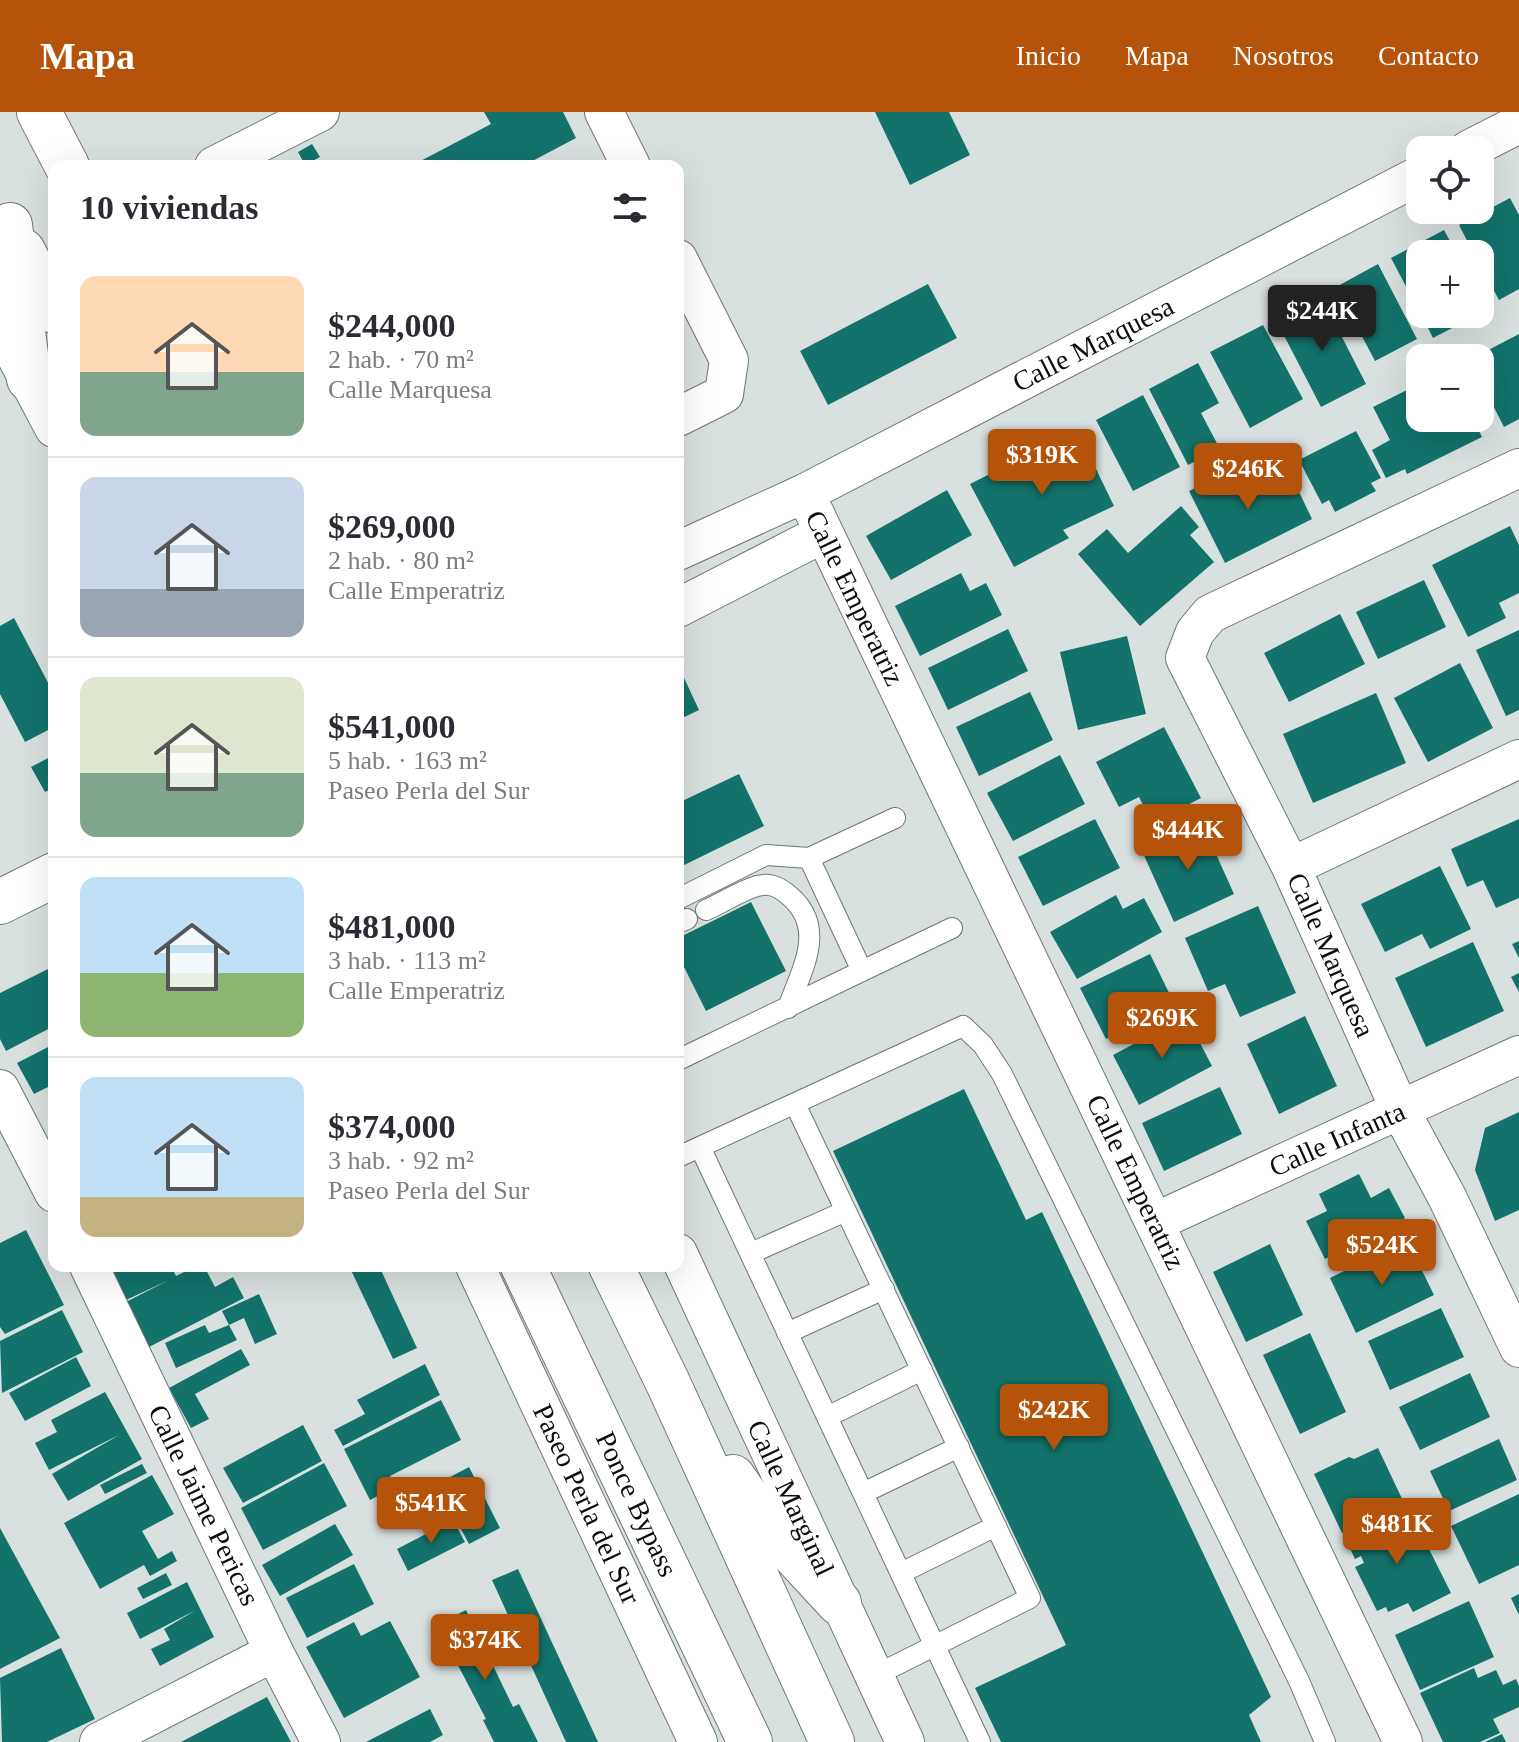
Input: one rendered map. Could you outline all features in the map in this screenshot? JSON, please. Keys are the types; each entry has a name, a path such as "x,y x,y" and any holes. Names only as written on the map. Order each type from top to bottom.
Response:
{"main road":[{"path":"39,112 64,160"},
{"path":"5,216 48,299"},
{"path":"5,216 29,379"},
{"path":"0,902 48,878"},
{"name":"Ponce Bypass","path":"526,1272 750,1742"},
{"path":"614,1272 832,1742"},
{"path":"668,1383 764,1522 839,1603"}],"street":[{"path":"226,160 320,112"},
{"path":"604,112 628,160"},
{"path":"1494,137 1519,124"},
{"name":"Calle Marquesa","path":"684,548 805,493 1406,182"},
{"path":"684,271 729,360 724,394 684,414"},
{"path":"0,326 48,416"},
{"name":"Calle Marquesa","path":"1519,468 1210,614 1195,632 1185,658 1291,867 1400,1110 1447,1197 1519,1347"},
{"name":"Calle Emperatriz","path":"805,493 1403,1742"},
{"path":"684,605 824,533"},
{"path":"1291,867 1519,759"},
{"name":"Calle Infanta","path":"1155,1222 1519,1055"},
{"path":"0,1089 48,1181"},
{"name":"Calle Marginal","path":"684,1266 905,1742"},
{"name":"Calle Jaime Pericas","path":"92,1272 274,1652 321,1742"},
{"name":"Paseo Perla del Sur","path":"478,1272 698,1742"},
{"path":"99,1742 274,1652"}],"lane":[{"path":"684,896 766,855 809,858 895,818"},
{"path":"809,858 862,971"},
{"path":"706,910 759,885 777,886 795,900 806,918 811,936 807,959 788,1008"},
{"path":"684,1057 952,928"},
{"path":"684,1154 963,1026 983,1045 1009,1088 1299,1681 1325,1742"},
{"path":"795,1104 1030,1598 874,1676"},
{"path":"700,1147 980,1742"},
{"path":"751,1253 846,1211"},
{"path":"787,1333 884,1289"},
{"path":"827,1417 922,1370"},
{"path":"863,1493 959,1447"},
{"path":"901,1573 996,1526"}],"building":[{"path":"484,112 563,112 576,138 534,160 422,160 491,124"},
{"path":"875,112 949,112 970,155 910,185"},
{"path":"312,144 320,157 302,160 298,152"},
{"path":"1510,198 1519,215 1519,289 1499,300 1494,291 1494,240 1467,240 1459,225 1494,224 1494,206"},
{"path":"1444,230 1449,240 1425,240"},
{"path":"1406,250 1406,286 1391,258"},
{"path":"1378,264 1406,318 1406,328 1411,328 1417,339 1375,361 1336,287"},
{"path":"928,284 957,338 828,405 800,351"},
{"path":"1322,298 1366,384 1321,407 1277,322"},
{"path":"1263,325 1303,399 1250,428 1210,352"},
{"path":"1428,328 1452,328 1433,338"},
{"path":"1519,334 1519,419 1504,427 1494,407 1494,347"},
{"path":"1198,363 1219,403 1201,413 1220,449 1188,465 1149,389"},
{"path":"1406,390 1406,432 1480,432 1482,437 1407,474 1405,469 1386,478 1372,450 1390,440 1373,407"},
{"path":"1143,395 1180,467 1133,491 1096,420"},
{"path":"1077,430 1114,506 1063,530 1069,538 1014,567 970,484"},
{"path":"1356,431 1381,478 1371,483 1376,491 1335,512 1329,500 1322,504 1299,460"},
{"path":"1246,463 1259,489 1290,473 1312,519 1225,563 1189,491"},
{"path":"947,490 972,535 891,580 866,536"},
{"path":"1181,506 1199,527 1190,535 1214,562 1140,626 1078,554 1107,529 1128,553"},
{"path":"1510,526 1519,545 1519,593 1499,603 1506,618 1468,637 1432,565"},
{"path":"961,573 970,591 986,583 1002,615 920,656 895,606"},
{"path":"1424,580 1446,627 1378,659 1356,612"},
{"path":"1340,614 1365,664 1289,702 1264,653"},
{"path":"14,618 48,683 48,730 25,742 0,694 0,626"},
{"path":"1008,629 1028,671 948,710 928,668"},
{"path":"1519,630 1519,710 1506,716 1476,650"},
{"path":"1127,636 1146,714 1078,730 1060,652"},
{"path":"1460,663 1493,728 1428,762 1394,698"},
{"path":"684,678 699,710 684,717"},
{"path":"1030,692 1053,740 979,776 956,727"},
{"path":"1376,693 1406,763 1313,803 1283,734"},
{"path":"1164,727 1201,798 1152,823 1139,797 1119,807 1096,762"},
{"path":"1060,755 1085,804 1013,841 987,793"},
{"path":"48,758 48,791 45,792 31,767"},
{"path":"739,774 764,826 684,865 684,800"},
{"path":"1095,819 1120,868 1043,906 1018,857"},
{"path":"1519,819 1519,898 1496,908 1483,880 1467,887 1451,849"},
{"path":"1202,823 1234,894 1174,922 1142,851"},
{"path":"1440,866 1471,929 1430,949 1422,934 1385,952 1361,904"},
{"path":"1116,895 1123,909 1144,898 1162,932 1077,979 1050,932"},
{"path":"751,902 786,971 706,1011 684,967 684,935"},
{"path":"1258,906 1296,993 1240,1017 1225,984 1208,991 1185,938"},
{"path":"1519,941 1519,958 1512,944"},
{"path":"1473,942 1504,1011 1426,1047 1395,978"},
{"path":"1150,954 1175,1005 1106,1039 1080,988"},
{"path":"48,969 48,1029 6,1051 0,1039 0,993"},
{"path":"1519,973 1519,992 1511,977"},
{"path":"1186,1016 1212,1066 1139,1105 1113,1055"},
{"path":"1305,1016 1337,1086 1279,1114 1247,1044"},
{"path":"48,1047 48,1087 34,1094 17,1063"},
{"path":"1220,1087 1242,1134 1164,1171 1142,1123"},
{"path":"964,1089 1026,1220 1042,1212 1271,1697 1249,1715 1261,1742 1001,1742 975,1688 1066,1645 833,1151"},
{"path":"1519,1112 1519,1210 1495,1221 1475,1170 1485,1128"},
{"path":"1359,1174 1371,1198 1389,1188 1405,1218 1325,1259 1306,1221 1327,1211 1319,1194"},
{"path":"26,1230 64,1305 5,1334 0,1327 0,1243"},
{"path":"1407,1240 1434,1295 1356,1333 1330,1278"},
{"path":"1270,1244 1303,1315 1246,1342 1213,1272"},
{"path":"112,1272 174,1272 176,1276 184,1272 207,1272 215,1287 233,1277 244,1298 149,1347 126,1302 169,1280 126,1300"},
{"path":"352,1272 382,1272 417,1348 393,1359"},
{"path":"259,1294 277,1334 255,1344 244,1318 229,1325 222,1311"},
{"path":"1441,1308 1464,1357 1390,1390 1368,1341"},
{"path":"62,1310 83,1352 2,1393 0,1341"},
{"path":"205,1325 209,1333 229,1325 237,1340 176,1368 165,1343"},
{"path":"1310,1333 1346,1412 1300,1434 1263,1355"},
{"path":"241,1349 250,1365 195,1394 209,1419 191,1428 169,1388"},
{"path":"76,1357 91,1386 25,1421 9,1393"},
{"path":"425,1364 440,1395 343,1446 334,1430 365,1414 357,1400"},
{"path":"1470,1373 1490,1417 1420,1450 1399,1407"},
{"path":"105,1392 142,1459 68,1501 52,1474 119,1435 49,1470 35,1443 57,1432 51,1420"},
{"path":"441,1400 461,1440 390,1476 395,1487 370,1500 344,1449"},
{"path":"303,1425 322,1461 243,1503 223,1468"},
{"path":"1499,1439 1517,1480 1449,1511 1430,1471"},
{"path":"1378,1448 1404,1503 1342,1533 1314,1474 1349,1457 1354,1459"},
{"path":"324,1463 347,1506 263,1550 241,1508"},
{"path":"142,1464 147,1473 105,1494 100,1485"},
{"path":"469,1467 500,1528 469,1544 437,1484"},
{"path":"152,1475 174,1514 142,1531 158,1559 172,1551 177,1561 150,1576 144,1565 100,1589 64,1523"},
{"path":"1519,1494 1519,1565 1479,1584 1451,1526"},
{"path":"1388,1517 1393,1527 1413,1517 1451,1593 1413,1612 1408,1603 1388,1612 1386,1607 1377,1611 1355,1567 1364,1563 1361,1556 1355,1559 1345,1538"},
{"path":"453,1520 465,1542 408,1571 397,1549"},
{"path":"335,1524 353,1555 280,1596 262,1565"},
{"path":"0,1528 60,1638 0,1669"},
{"path":"354,1564 374,1604 307,1638 286,1598"},
{"path":"518,1569 598,1742 566,1742 492,1580"},
{"path":"166,1573 172,1585 143,1599 137,1588"},
{"path":"187,1582 214,1637 160,1666 151,1649 170,1640 164,1629 196,1610 140,1639 127,1613"},
{"path":"1519,1594 1519,1615 1511,1598"},
{"path":"1469,1601 1494,1657 1420,1690 1395,1635"},
{"path":"466,1610 513,1707 519,1704 538,1742 494,1742 483,1720 486,1719 437,1625"},
{"path":"390,1621 420,1677 344,1718 306,1647 354,1622 361,1636"},
{"path":"61,1648 95,1719 47,1742 2,1742 0,1678"},
{"path":"1474,1668 1478,1678 1496,1670 1503,1685 1516,1679 1519,1707 1493,1719 1500,1733 1480,1742 1443,1742 1420,1693"},
{"path":"267,1697 291,1742 181,1742"},
{"path":"430,1709 443,1735 430,1742 366,1742"},
{"path":"1502,1734 1506,1742 1485,1742"}]}
